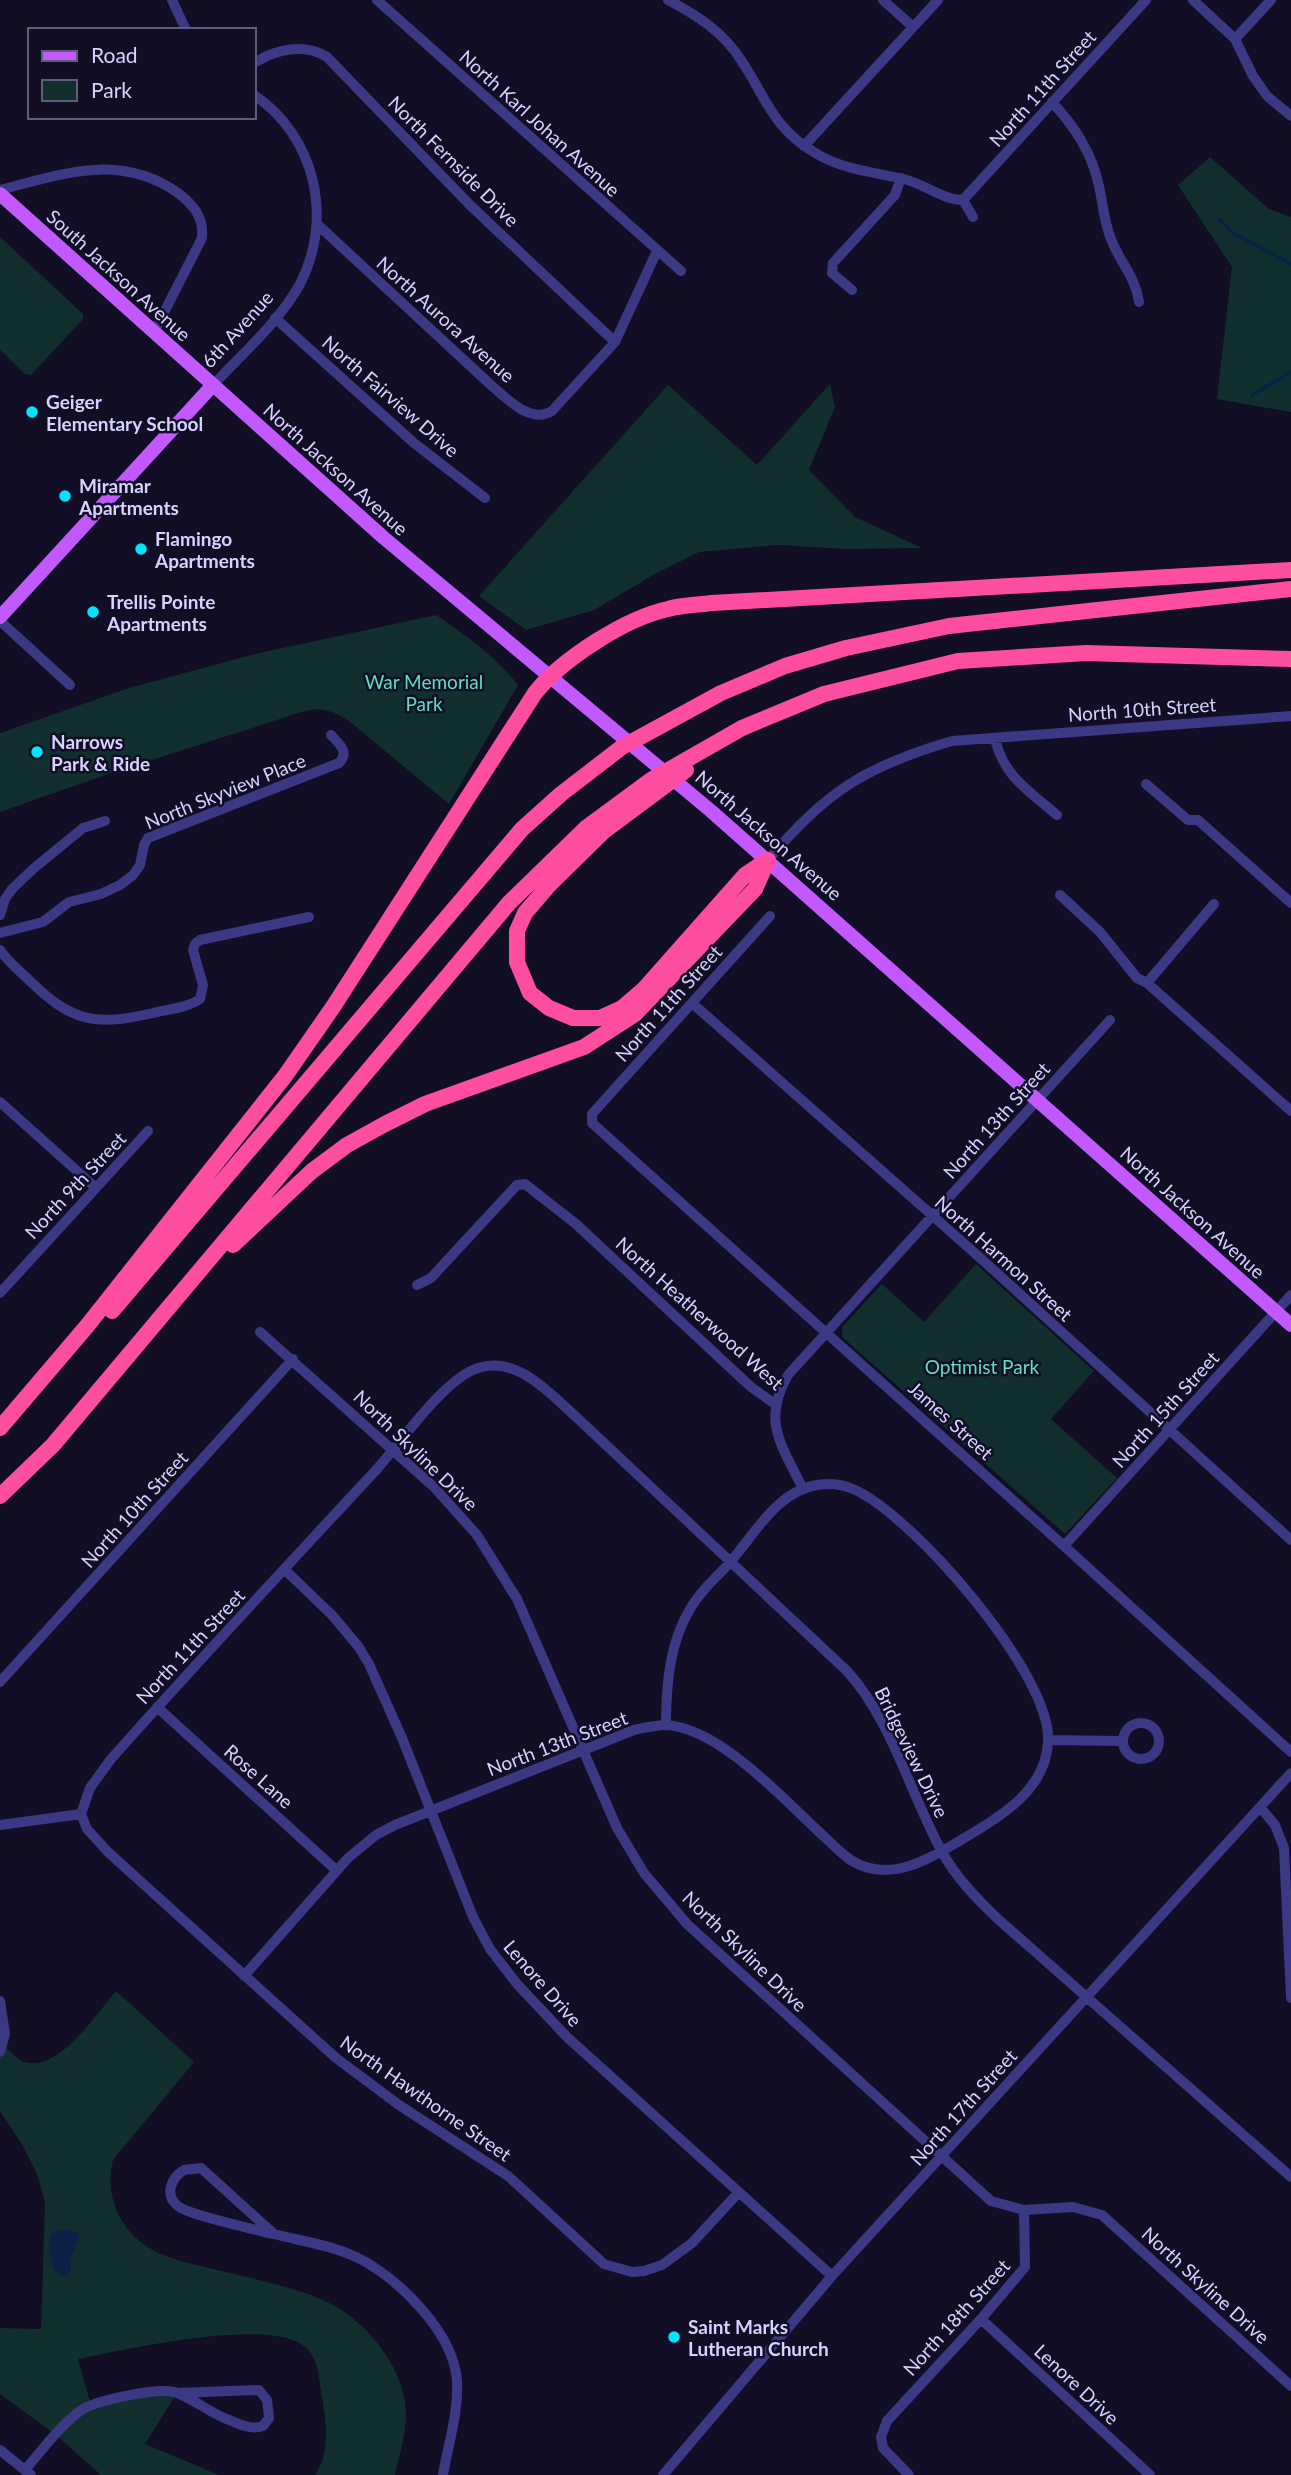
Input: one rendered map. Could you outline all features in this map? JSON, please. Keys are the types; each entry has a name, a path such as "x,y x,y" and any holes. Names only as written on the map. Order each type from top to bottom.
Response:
{"highway":[{"path":"0,1428 87,1326 285,1076 333,1007 548,676 609,635 638,618 669,608 712,603 1291,570"},
{"path":"0,1438 50,1384 522,829 561,794 622,747 721,693 773,671 877,640 949,626 1291,589"},
{"path":"0,1496 53,1445 509,903 597,820 651,780 742,728 824,695 958,661 1086,653 1291,659"},
{"path":"742,728 604,831 549,885 525,913 517,931 517,962 530,993 550,1008 573,1018 600,1018 622,1008 644,989 745,876 768,860"},
{"path":"167,1311 287,1192 348,1145 425,1104 584,1047 635,1014 755,889 768,860"}],"main road":[{"name":"South Jackson Avenue","path":"0,192 213,385"},
{"name":"6th Avenue","path":"0,619 213,385"},
{"name":"North Jackson Avenue","path":"213,385 384,538 711,810 1291,1325"}],"street":[{"path":"172,0 185,28"},
{"name":"North Karl Johan Avenue","path":"377,0 681,271"},
{"path":"668,0 700,18 731,45 771,112 804,146 834,163 901,178 925,186 952,200 963,200 974,217"},
{"path":"883,0 913,27"},
{"path":"804,146 938,0"},
{"name":"North 11th Street","path":"963,200 1146,0"},
{"path":"1193,0 1235,39 1253,76 1267,96 1291,116"},
{"path":"1235,39 1271,0"},
{"name":"North Fernside Drive","path":"256,62 295,49 309,49 327,57 470,205 615,342"},
{"name":"6th Avenue","path":"213,385 275,318 299,286 307,267 317,225 314,181 301,148 276,113 256,96"},
{"path":"1052,102 1067,118 1087,149 1096,174 1109,235 1119,258 1136,285 1139,302"},
{"path":"0,192 65,173 101,169 142,175 166,186 196,209 201,219 202,238 154,332"},
{"path":"852,290 832,273 833,263 895,195 901,178"},
{"name":"North Aurora Avenue","path":"317,225 519,408 545,415 559,404 615,342"},
{"path":"615,342 657,251"},
{"name":"North Fairview Drive","path":"275,318 414,443 485,498"},
{"path":"0,619 70,685"},
{"name":"North 10th Street","path":"768,860 797,825 820,804 861,776 913,753 952,741 1291,716"},
{"name":"North Skyview Place","path":"0,933 43,922 72,900 101,894 120,885 138,868 145,841 150,837 339,763 345,752 331,735"},
{"path":"995,738 999,757 1010,775 1057,815"},
{"path":"1146,784 1188,820 1198,820 1291,902"},
{"path":"0,915 5,899 33,869 83,828 105,821"},
{"path":"1060,895 1100,932 1137,978 1147,983 1291,1111"},
{"path":"1147,983 1214,905"},
{"name":"North 11th Street","path":"592,1114 770,916"},
{"path":"0,950 40,991 63,1008 88,1019 115,1021 188,1005 200,999 203,985 193,950 200,940 309,917"},
{"name":"North Harmon Street","path":"692,1003 1291,1540"},
{"name":"North 13th Street","path":"775,1404 788,1375 825,1332 1110,1020"},
{"path":"0,1102 96,1188"},
{"name":"James Street","path":"592,1114 592,1122 597,1128 1291,1752"},
{"name":"North 9th Street","path":"0,1293 148,1131"},
{"name":"North Heatherwood West","path":"417,1285 431,1278 517,1185 525,1184 576,1224 758,1394 775,1404 776,1427 803,1489"},
{"name":"North 15th Street","path":"1065,1546 1291,1295"},
{"name":"North Skyline Drive","path":"260,1332 394,1450 451,1504 477,1535 517,1599 607,1808 622,1836 645,1873 673,1909 705,1942 990,2201 1024,2210 1062,2206 1102,2215 1291,2386"},
{"name":"North 10th Street","path":"0,1682 293,1359"},
{"name":"Bridgeview Drive","path":"394,1450 457,1379 478,1368 499,1365 533,1379 730,1563 817,1640 860,1686 880,1721 942,1851 964,1885 1085,1997 1291,2177"},
{"name":"North 11th Street","path":"81,1814 95,1779 157,1707 394,1450"},
{"path":"826,1484 855,1490 888,1514 948,1569 978,1603 1008,1646 1037,1698 1049,1740 1042,1765 1025,1795 990,1823 942,1851 897,1870 878,1870 861,1866 842,1853 719,1743 701,1734 666,1725 669,1670 681,1626 704,1590 730,1563 778,1505 803,1489 826,1484"},
{"name":"Lenore Drive","path":"285,1570 332,1615 369,1664 402,1738 473,1917 490,1949 517,1984 566,2037 832,2276"},
{"name":"Rose Lane","path":"157,1707 336,1870"},
{"name":"North 13th Street","path":"244,1976 336,1870 376,1835 634,1730 666,1725"},
{"path":"1049,1740 1123,1741"},
{"name":"North 17th Street","path":"668,2473 832,2276 1291,1773"},
{"path":"1260,1807 1275,1825 1284,1849 1291,1998"},
{"path":"0,1825 81,1814"},
{"name":"North Hawthorne Street","path":"81,1814 87,1829 108,1852 336,2058 399,2105 508,2176 594,2257 612,2268 644,2271 663,2265 692,2243 738,2192"},
{"path":"0,2001 5,2034 0,2052"},
{"path":"274,2234 201,2168 184,2170 178,2174 169,2189 173,2200 186,2211 274,2234 341,2251 365,2262 417,2305 444,2337 453,2358 458,2393 443,2475"},
{"name":"North 18th Street","path":"909,2475 883,2448 881,2437 887,2421 1025,2267 1024,2210"},
{"name":"Lenore Drive","path":"981,2319 1150,2475"},
{"path":"0,2450 28,2472 60,2429 83,2409 137,2393 259,2390 267,2400 270,2418 262,2427 246,2426 207,2410 177,2393"}],"green space":[{"path":"1210,157 1269,209 1291,217 1291,412 1217,399 1232,267 1178,185"},
{"path":"0,237 83,314 83,319 31,375 25,374 0,350"},
{"path":"830,384 835,407 809,470 855,517 922,548 847,549 778,545 699,552 594,610 526,630 479,596 668,385 757,465"},
{"name":"War Memorial Park","path":"436,615 480,647 518,685 449,804 349,721 333,712 317,709 108,774 0,812 0,733 129,688 255,654"},
{"name":"Optimist Park","path":"976,1264 1094,1371 1051,1419 1117,1478 1065,1534 842,1337 842,1327 882,1284 924,1322"},
{"path":"116,1991 194,2062 113,2160 113,2200 123,2223 141,2242 160,2253 299,2291 325,2301 353,2318 377,2342 395,2371 401,2387 406,2411 405,2430 395,2475 315,2475 323,2457 326,2437 319,2377 310,2352 288,2338 231,2335 196,2338 78,2359 90,2402 177,2393 145,2444 219,2475 101,2475 56,2435 0,2394 0,2328 41,2329 45,2202 37,2174 23,2146 0,2111 0,2042 21,2061 38,2063 50,2059 76,2039"}],"water":[{"path":"70,2230 79,2237 71,2258 71,2271 62,2277 53,2269 49,2240 55,2231"}],"waterway":[{"path":"1219,219 1233,233 1291,264"},
{"path":"1252,395 1291,372"}],"place":[{"name":"Geiger Elementary School","path":"32,412"},
{"name":"Miramar Apartments","path":"65,496"},
{"name":"Flamingo Apartments","path":"141,549"},
{"name":"Trellis Pointe Apartments","path":"93,612"},
{"name":"Narrows Park & Ride","path":"37,752"},
{"name":"Saint Marks Lutheran Church","path":"674,2337"}]}
